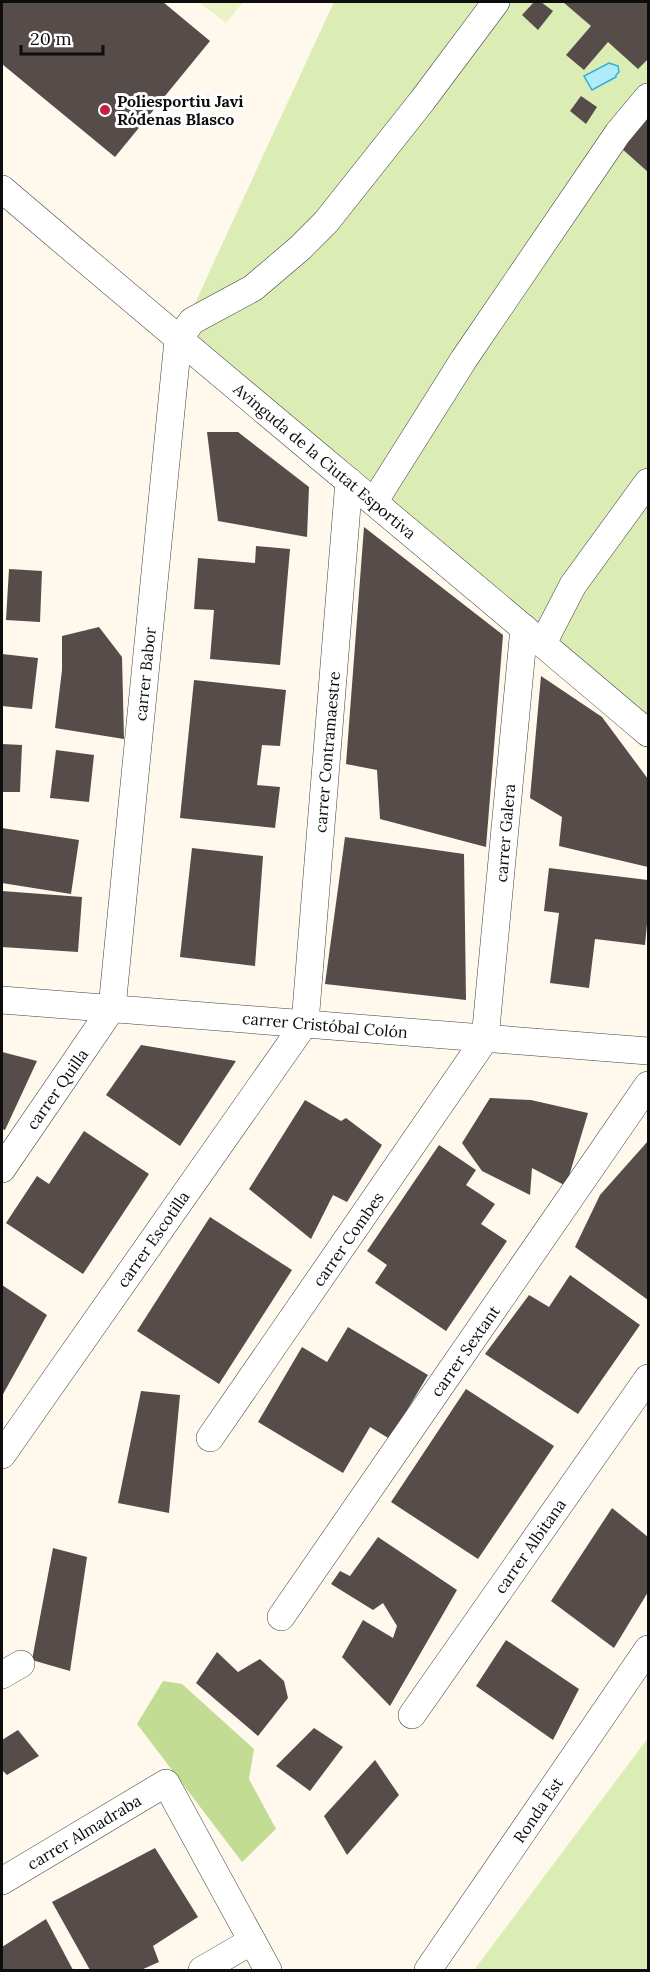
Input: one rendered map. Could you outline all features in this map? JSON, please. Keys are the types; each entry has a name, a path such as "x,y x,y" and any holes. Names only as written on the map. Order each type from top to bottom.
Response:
{"street":[{"path":"178,340 192,321 253,288 300,248 326,222 429,92 496,2"},
{"path":"374,502 464,359 618,133 648,97"},
{"name":"Avinguda de la Ciutat Esportiva","path":"2,189 178,340 648,733"},
{"name":"carrer Babor","path":"112,1008 178,340"},
{"name":"carrer Contramaestre","path":"305,1023 349,481"},
{"path":"533,635 573,585 648,482"},
{"name":"carrer Galera","path":"485,1039 533,635"},
{"name":"carrer Cristóbal Colón","path":"2,1000 648,1051"},
{"name":"carrer Quilla","path":"2,1169 112,1008"},
{"name":"carrer Escotilla","path":"2,1455 305,1023"},
{"name":"carrer Combes","path":"210,1438 485,1039"},
{"name":"carrer Sextant","path":"281,1617 648,1085"},
{"name":"carrer Albitana","path":"412,1715 648,1378"},
{"name":"Ronda Est","path":"428,1971 648,1649"},
{"name":"carrer Almadraba","path":"2,1881 166,1784 252,1941"},
{"path":"202,1971 252,1941 268,1971"}],"green space":[{"path":"199,2 243,2 226,23"},
{"path":"334,2 648,2 648,720 178,340"},
{"path":"163,1681 182,1684 254,1749 249,1779 276,1829 242,1862 137,1724"},
{"path":"648,1738 648,1970 474,1970"}],"water":[{"path":"609,63 618,66 619,72 616,77 592,90 584,76"}],"building":[{"name":"Poliesportiu Javi Ródenas Blasco","path":"2,2 163,2 210,41 115,157 2,64"},
{"path":"534,2 541,2 553,11 538,30 522,15"},
{"path":"563,2 648,2 648,59 638,69 608,42 584,70 566,55 591,26"},
{"path":"581,96 597,107 586,124 570,111"},
{"path":"648,113 648,172 620,147"},
{"path":"207,432 238,432 309,487 307,537 218,521"},
{"path":"364,527 503,635 486,847 380,819 377,770 346,764"},
{"path":"256,546 290,549 280,665 210,659 214,610 194,609 198,558 255,563"},
{"path":"9,569 42,571 40,622 6,620"},
{"path":"99,627 122,657 124,739 55,728 62,670 62,636"},
{"path":"2,654 38,658 32,709 2,706"},
{"path":"541,676 602,717 648,779 648,867 559,846 562,817 530,798"},
{"path":"194,680 286,690 280,746 262,745 257,785 280,787 275,828 180,818"},
{"path":"2,744 22,745 20,792 2,792"},
{"path":"56,750 94,755 89,802 50,798"},
{"path":"2,828 79,840 71,894 2,883"},
{"path":"345,837 464,854 466,1000 325,984"},
{"path":"192,848 263,856 255,966 180,957"},
{"path":"549,868 648,880 645,945 595,939 589,988 550,983 559,913 544,911"},
{"path":"2,891 82,897 78,952 2,947"},
{"path":"141,1045 236,1061 180,1146 106,1095"},
{"path":"2,1052 37,1061 5,1130 2,1129"},
{"path":"490,1098 531,1100 588,1113 566,1186 532,1168 530,1195 482,1171 462,1143"},
{"path":"305,1100 341,1121 346,1118 382,1145 347,1202 333,1195 311,1239 249,1189"},
{"path":"84,1131 149,1174 83,1274 6,1223 37,1176 49,1184"},
{"path":"648,1141 648,1300 575,1247 600,1195"},
{"path":"439,1145 476,1170 466,1185 495,1204 481,1224 507,1241 446,1331 375,1283 387,1265 367,1251"},
{"path":"210,1217 292,1270 219,1384 137,1331"},
{"path":"570,1275 640,1325 578,1414 485,1354 529,1295 549,1307"},
{"path":"2,1285 47,1315 2,1396"},
{"path":"348,1327 428,1375 390,1439 370,1427 343,1473 258,1422 302,1347 327,1362"},
{"path":"466,1389 554,1446 478,1559 391,1502"},
{"path":"141,1391 180,1395 169,1513 118,1503"},
{"path":"612,1508 648,1537 648,1592 614,1648 551,1601"},
{"path":"378,1537 457,1590 390,1706 342,1657 363,1620 393,1638 397,1626 383,1603 373,1610 331,1584 340,1571 350,1576"},
{"path":"53,1548 87,1557 70,1671 32,1660"},
{"path":"506,1640 579,1689 553,1740 476,1686"},
{"path":"217,1652 238,1672 260,1659 284,1681 288,1698 258,1736 196,1683"},
{"path":"314,1728 343,1747 310,1791 276,1766"},
{"path":"18,1730 39,1756 7,1775 2,1770 2,1740"},
{"path":"375,1760 399,1795 347,1855 324,1816"},
{"path":"155,1848 198,1917 153,1946 159,1962 141,1970 90,1970 52,1902"},
{"path":"46,1919 73,1970 2,1970 2,1947"}],"place":[{"name":"Poliesportiu Javi Ródenas Blasco","path":"105,110"}]}
